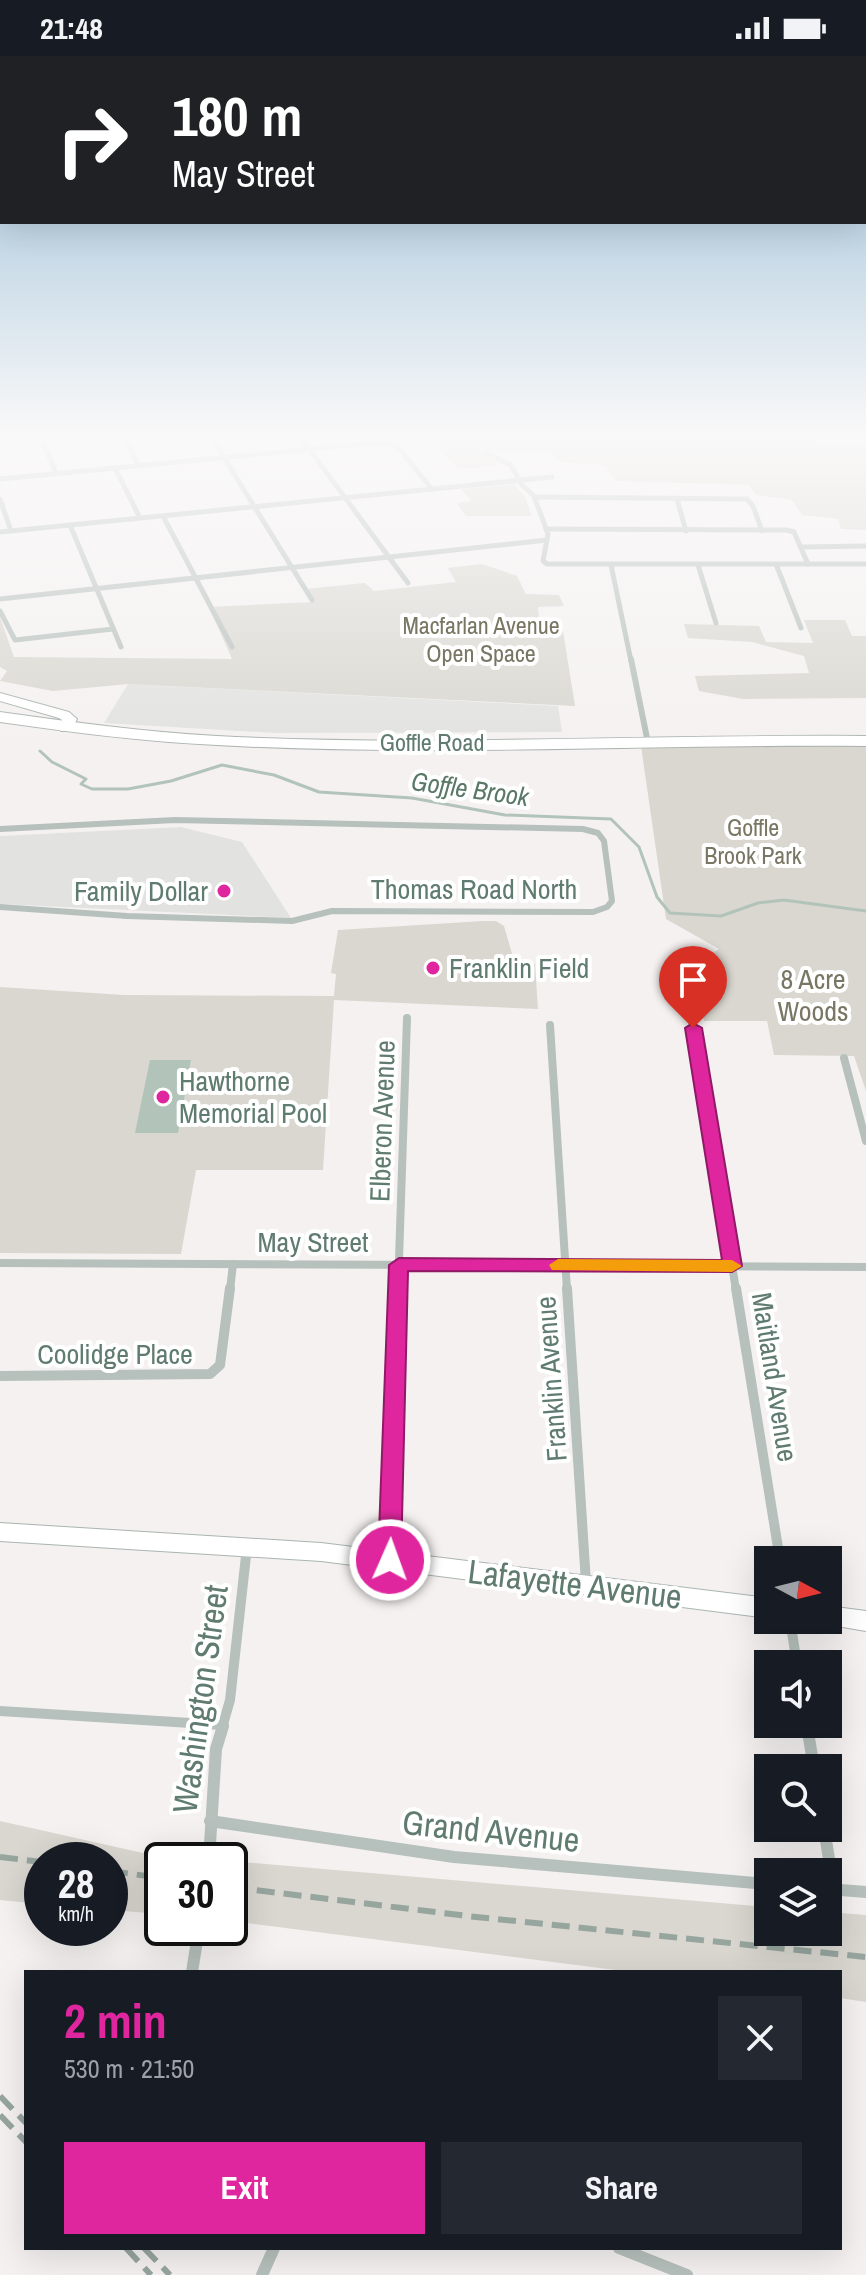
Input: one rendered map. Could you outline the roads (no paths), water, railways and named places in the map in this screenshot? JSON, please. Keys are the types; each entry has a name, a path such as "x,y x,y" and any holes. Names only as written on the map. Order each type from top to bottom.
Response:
{"main road":[{"name":"Goffle Road","path":"0,717 66,728 165,738 276,743 866,741"}],"street":[{"path":"77,542 121,647"},
{"path":"176,542 232,647"},
{"path":"276,542 312,600"},
{"path":"376,542 408,583"},
{"path":"0,599 532,542"},
{"path":"547,542 543,563 557,565 866,562 862,546 801,547"},
{"path":"799,542 808,564"},
{"path":"776,564 801,628"},
{"path":"611,565 648,743"},
{"path":"698,565 716,623"},
{"path":"0,611 12,638 20,640 113,629"},
{"path":"0,697 64,715 70,719 66,728"},
{"name":"Thomas Road North","path":"0,829 175,820 583,829 601,835 604,841 612,901 607,907 593,912 332,911 292,921 127,916 0,907"},
{"name":"Maitland Avenue","path":"683,966 778,1546"},
{"name":"Elberon Avenue","path":"390,1560 407,1018"},
{"name":"Franklin Avenue","path":"550,1025 587,1585"},
{"path":"844,1058 866,1141"},
{"name":"May Street","path":"0,1263 866,1267"},
{"name":"Coolidge Place","path":"0,1376 210,1374 220,1365 233,1264"},
{"name":"Lafayette Avenue","path":"0,1532 247,1546 390,1560 754,1606"},
{"name":"Washington Street","path":"209,1842 222,1725 233,1685 247,1546"},
{"path":"842,1618 866,1621"},
{"path":"0,1711 222,1725"},
{"name":"Grand Avenue","path":"210,1821 469,1859 754,1883"},
{"path":"842,1890 866,1892"},
{"path":"192,1970 196,1946"},
{"path":"262,2275 273,2250"},
{"path":"624,2250 687,2275"}],"waterway":[{"name":"Goffle Brook","path":"40,751 52,762 86,779 81,784 92,789 128,789 171,781 222,765 274,775 319,792 412,798 505,815 611,819 639,847 657,897 670,913 721,916 758,903 784,900 866,911"}],"railway":[{"path":"0,1857 24,1860"},
{"path":"128,1873 144,1876"},
{"path":"248,1889 476,1917 866,1957"},
{"path":"0,2096 24,2121"},
{"path":"0,2115 24,2140"},
{"path":"128,2250 151,2275"},
{"path":"146,2250 170,2275"}],"place":[{"name":"Family Dollar","path":"224,891"},
{"name":"Franklin Field","path":"433,968"},
{"name":"Hawthorne Memorial Pool","path":"163,1097"}],"park label":[{"name":"Macfarlan Avenue Open Space","path":"481,640"},
{"name":"Goffle Brook Park","path":"753,842"},
{"name":"8 Acre Woods","path":"813,995"}]}
